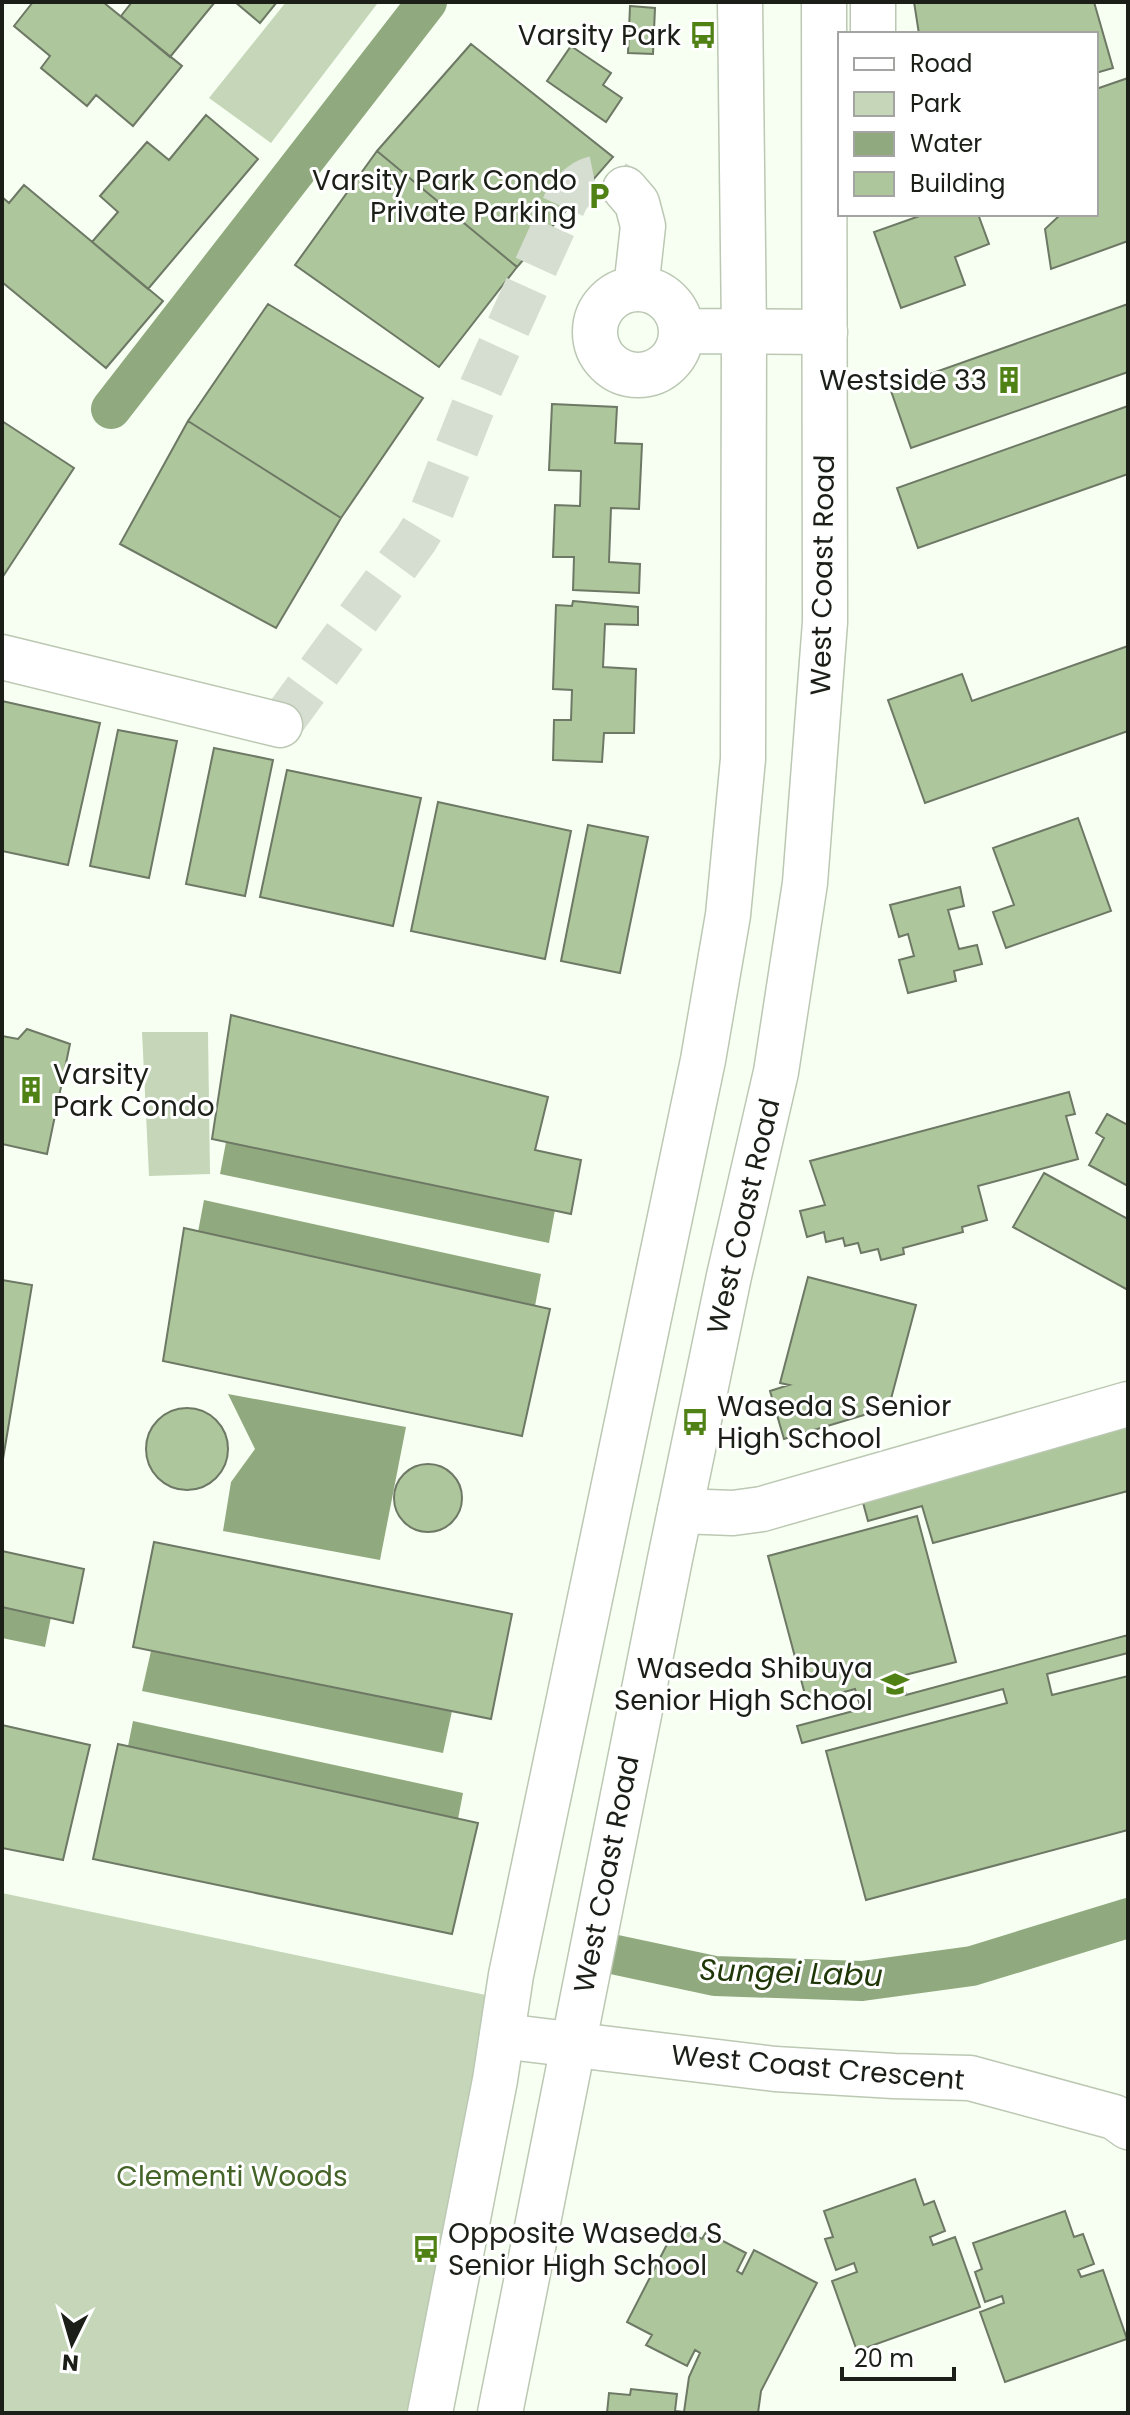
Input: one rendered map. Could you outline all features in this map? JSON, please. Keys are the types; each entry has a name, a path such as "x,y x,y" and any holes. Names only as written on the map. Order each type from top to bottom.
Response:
{"main road":[{"path":"430,2413 495,2080 511,1975 703,1060 728,915 743,759 744,331 740,2"},
{"name":"West Coast Road","path":"500,2413 680,1511 776,1072 805,883 825,622 824,2"},
{"path":"873,2 873,32"},
{"path":"625,189 637,203 643,226 636,289"},
{"path":"636,289 649,290 666,299 676,311 681,331 676,353 661,368 643,375 619,371 604,359 595,340 596,319 607,301 622,292 636,289"},
{"path":"681,331 825,332"},
{"path":"2,657 280,725"},
{"path":"680,1511 733,1513 762,1509 1128,1404"},
{"name":"West Coast Crescent","path":"502,2036 775,2069 970,2078 1114,2117 1128,2127"}],"green space":[{"path":"286,2 377,4 271,143 209,98"},
{"path":"142,1032 208,1032 210,1174 149,1176"},
{"name":"Clementi Woods","path":"2,1893 500,1998 422,2413 2,2413"}],"water":[{"path":"226,1142 555,1210 549,1243 220,1174"},
{"path":"204,1200 541,1274 535,1306 198,1232"},
{"path":"228,1394 406,1427 380,1560 223,1531 231,1482 255,1449"},
{"path":"2,1607 51,1617 45,1647 2,1638"},
{"path":"151,1651 452,1711 443,1753 142,1691"},
{"path":"133,1721 463,1793 458,1819 128,1746"}],"building":[{"path":"33,2 103,2 182,66 133,126 96,95 87,106 41,68 50,56 14,26"},
{"path":"132,2 215,2 170,57 121,16"},
{"path":"235,2 277,2 260,23"},
{"path":"914,2 1094,2 1113,68 1098,72 1098,32 919,32"},
{"path":"630,6 655,8 653,54 628,53"},
{"path":"471,44 613,157 517,267 377,151"},
{"path":"571,46 611,73 603,85 622,98 606,122 547,81"},
{"path":"1128,78 1128,241 1051,269 1045,229 1059,216 1098,216 1098,88"},
{"path":"206,115 258,159 148,289 92,242 118,212 100,196 147,142 169,160"},
{"path":"377,151 517,267 439,367 295,265"},
{"path":"24,185 163,301 106,368 2,282 2,197 9,203"},
{"path":"919,216 979,216 989,244 955,257 965,285 901,308 874,232"},
{"path":"268,304 423,398 341,518 188,421"},
{"name":"Westside 33","path":"1128,304 1128,372 911,448 890,388"},
{"path":"552,404 617,407 615,443 642,444 639,509 611,508 609,562 640,564 639,593 573,590 574,557 553,557 555,505 580,506 581,471 549,470"},
{"path":"1128,406 1128,474 918,548 897,488"},
{"path":"2,421 74,468 2,578"},
{"path":"188,421 341,518 276,628 120,544"},
{"path":"573,601 638,607 638,625 605,624 603,667 636,669 634,733 604,733 602,762 553,760 554,720 571,720 572,690 553,689 556,605 572,606"},
{"path":"1128,646 1128,731 925,803 888,700 962,674 972,701"},
{"path":"2,701 100,723 68,865 2,851"},
{"path":"118,730 177,741 149,878 90,866"},
{"path":"214,748 273,760 245,896 186,884"},
{"path":"287,770 421,798 393,926 260,897"},
{"path":"438,802 571,831 545,959 411,931"},
{"path":"1078,818 1111,911 1006,948 993,912 1014,905 993,848"},
{"path":"588,825 648,837 620,973 561,961"},
{"path":"960,887 964,906 948,910 959,949 977,945 982,964 954,971 956,981 908,993 899,960 914,956 908,934 899,937 890,905"},
{"path":"231,1015 548,1097 535,1150 581,1160 571,1214 212,1139"},
{"name":"Varsity Park Condo","path":"27,1029 70,1044 47,1154 2,1144 2,1036 18,1039"},
{"path":"1069,1092 1075,1114 1066,1116 1078,1159 978,1186 987,1220 962,1227 963,1232 903,1248 904,1254 881,1260 878,1249 861,1253 858,1243 845,1246 843,1238 826,1242 824,1232 807,1237 800,1211 825,1205 810,1161"},
{"path":"1107,1114 1128,1125 1128,1186 1089,1165 1104,1138 1096,1133"},
{"path":"1044,1173 1128,1219 1128,1290 1013,1227"},
{"path":"184,1228 550,1309 522,1436 163,1361"},
{"path":"808,1277 916,1305 888,1410 873,1407 874,1412 784,1439 770,1391 789,1385 780,1383"},
{"path":"2,1280 32,1285 2,1465"},
{"path":"187,1408 203,1411 216,1420 225,1433 228,1449 225,1465 216,1478 203,1487 187,1490 171,1487 158,1478 149,1465 146,1449 149,1433 158,1420 171,1411"},
{"path":"1128,1416 1128,1491 933,1543 922,1506 868,1521 859,1488"},
{"path":"435,1464 456,1479 462,1498 460,1511 452,1522 435,1532 421,1532 404,1522 396,1511 394,1491 404,1474 415,1466"},
{"path":"917,1516 956,1662 901,1676 906,1695 1128,1635 1128,1653 1047,1674 1052,1695 1128,1676 1128,1830 866,1900 826,1751 1007,1703 1003,1689 802,1743 797,1726 861,1709 855,1689 807,1702 768,1556"},
{"path":"154,1542 512,1614 491,1719 133,1647"},
{"path":"2,1551 84,1569 73,1623 2,1607"},
{"path":"2,1725 90,1745 63,1860 2,1848"},
{"path":"118,1744 478,1823 452,1934 93,1859"},
{"path":"915,2179 924,2205 934,2201 945,2231 930,2237 933,2245 955,2237 980,2307 857,2351 832,2281 857,2272 854,2263 836,2270 825,2239 833,2237 824,2211"},
{"path":"1065,2211 1074,2237 1083,2234 1094,2264 1078,2270 1081,2277 1103,2270 1127,2339 1005,2382 980,2312 1004,2303 1002,2296 985,2302 975,2272 982,2269 973,2243"},
{"path":"677,2225 702,2239 706,2232 746,2253 737,2271 742,2274 754,2250 817,2283 761,2391 758,2413 607,2413 609,2393 630,2395 631,2389 677,2394 675,2411 684,2412 689,2377 700,2353 695,2350 687,2366 646,2345 652,2335 627,2322"}],"waterway":[{"path":"111,409 427,2"},
{"name":"Sungei Labu","path":"593,1950 715,1976 862,1981 972,1966 1128,1918"}],"tunnel":[{"path":"280,725 430,516 481,387 568,196 595,178 609,180 625,189"}],"place":[{"name":"Varsity Park","path":"703,35"},
{"name":"Varsity Park Condo Private Parking","path":"599,196"},
{"name":"Westside 33","path":"1009,380"},
{"name":"Varsity Park Condo","path":"31,1090"},
{"name":"Waseda S Senior High School","path":"695,1422"},
{"name":"Waseda Shibuya Senior High School","path":"895,1684"},
{"name":"Opposite Waseda S Senior High School","path":"426,2249"}]}
